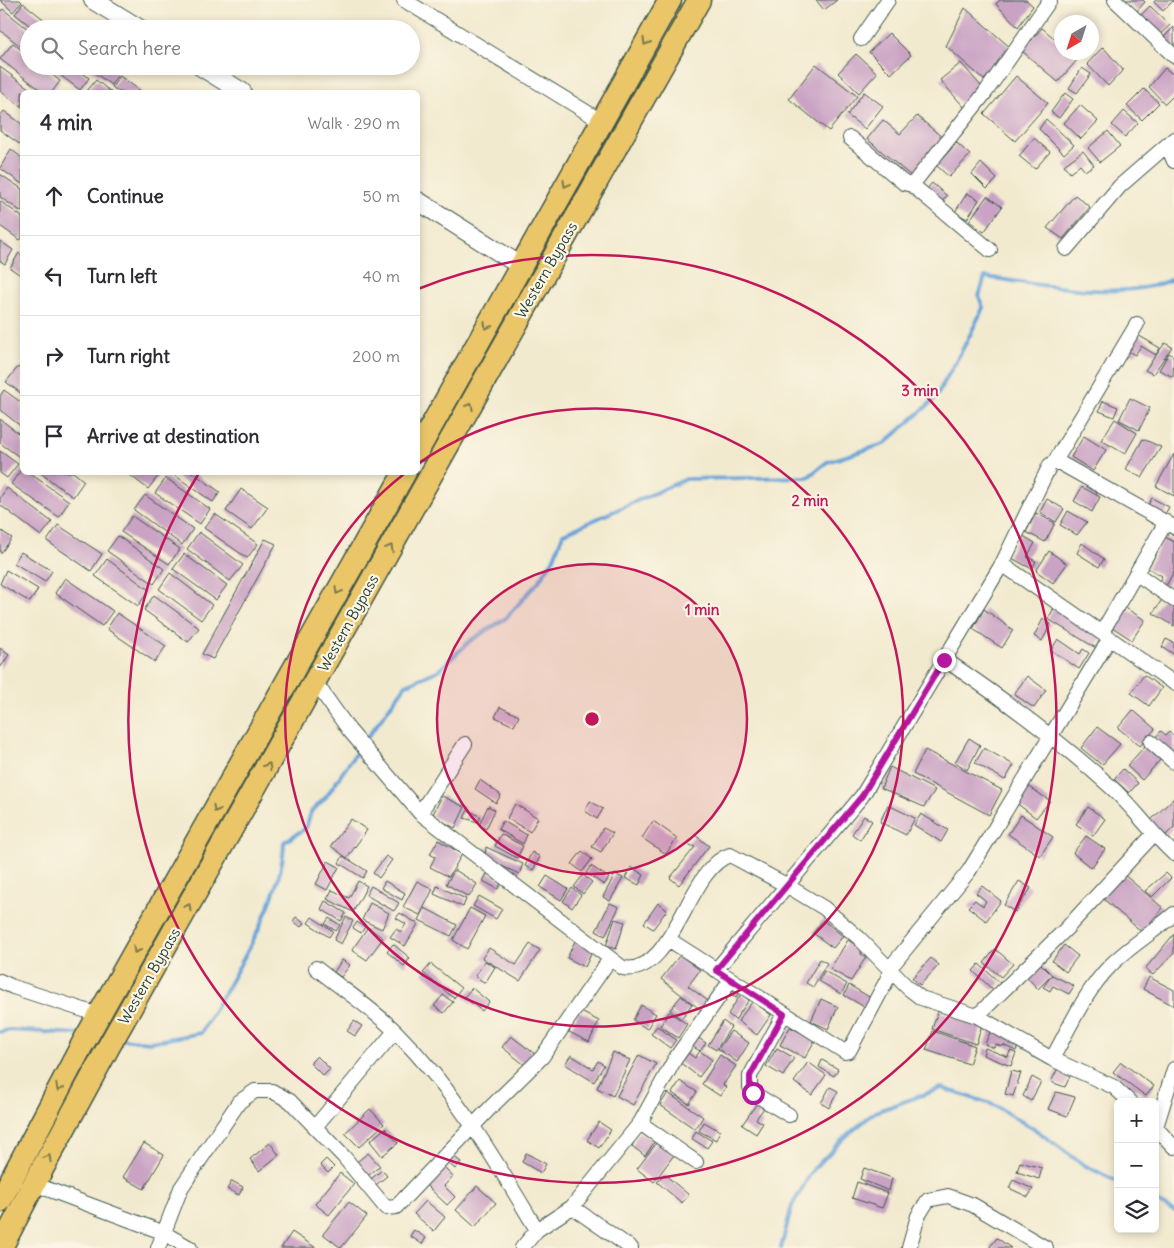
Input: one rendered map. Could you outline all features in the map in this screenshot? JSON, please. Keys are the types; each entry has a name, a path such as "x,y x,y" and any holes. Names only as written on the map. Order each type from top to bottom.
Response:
{"main road":[{"name":"Western Bypass","path":"1,1248 109,1046 699,0"},
{"name":"Western Bypass","path":"420,446 666,1"},
{"name":"Western Bypass","path":"0,1201 82,1045 403,475"}],"street":[{"path":"93,0 125,20"},
{"path":"404,0 601,121"},
{"path":"861,39 888,0"},
{"path":"912,185 985,93 1050,0"},
{"path":"1115,0 1174,56"},
{"path":"215,75 239,90"},
{"path":"850,138 904,183 912,185 990,250"},
{"path":"1066,248 1120,186 1170,142 1174,161"},
{"path":"420,202 521,266"},
{"path":"716,970 862,796 1002,564 1050,465 1054,463 1137,324"},
{"path":"668,939 845,1052 849,1051 888,978 890,968 969,871 1051,736 1137,574 1171,524 1060,463 1054,463"},
{"path":"1002,564 1174,683"},
{"path":"1137,574 1174,600"},
{"path":"944,660 1051,736 1113,789 1153,835 1174,854"},
{"path":"315,682 349,730 420,813 623,968 633,970 644,966 668,939 713,864 722,858 730,856 742,860 824,908 890,968 908,988 921,998 977,1016 1052,1059 1114,1087 1126,1098"},
{"path":"1151,742 1174,762"},
{"path":"420,813 465,744"},
{"path":"977,1016 1066,929 1153,835"},
{"path":"1052,1059 1089,992 1101,976 1113,963 1174,914"},
{"path":"158,1248 162,1232 181,1188 239,1102 255,1091 272,1091 290,1101 344,1157 386,1208 396,1207 491,1107 542,1057 610,959"},
{"path":"316,968 395,1030 436,1075 474,1126 537,1230"},
{"path":"522,1248 537,1230 572,1207 640,1123 675,1059 731,980"},
{"path":"0,981 96,1020"},
{"path":"784,1014 750,1076 750,1087 753,1093 789,1115"},
{"path":"315,1127 395,1030"},
{"path":"1159,1117 1174,1069"},
{"path":"640,1123 696,1162"},
{"path":"1159,1130 1174,1147"},
{"path":"34,1184 162,1232 190,1248"},
{"path":"909,1248 918,1216 928,1200 948,1196 973,1205 1046,1248"},
{"path":"572,1207 631,1248"}],"building":[{"path":"0,0 20,0 22,2 13,12"},
{"path":"816,0 837,0 824,10"},
{"path":"1000,0 1026,0 1033,6 1018,27 996,4"},
{"path":"1124,0 1143,0 1145,2 1137,11"},
{"path":"1156,0 1174,0 1163,11 1154,2"},
{"path":"23,3 45,20 23,20 15,14"},
{"path":"1150,6 1170,25 1158,36 1139,17"},
{"path":"965,8 1012,49 984,80 946,46"},
{"path":"3,9 20,23 20,46 0,30 0,12"},
{"path":"1174,27 1174,48 1163,38"},
{"path":"1042,28 1054,38 1054,60 1077,60 1058,82 1022,51"},
{"path":"889,33 911,55 891,74 869,52"},
{"path":"13,43 20,49 20,74 0,59"},
{"path":"1103,47 1123,70 1108,86 1087,64 1091,60 1099,60 1099,51"},
{"path":"856,54 877,73 859,93 838,73"},
{"path":"961,63 981,86 965,108 940,80"},
{"path":"816,64 857,96 829,131 789,99"},
{"path":"0,67 31,90 20,90 20,106 0,91"},
{"path":"1082,68 1091,74 1077,93 1069,88"},
{"path":"1165,68 1174,75 1174,95 1165,104 1149,87"},
{"path":"21,75 52,75 60,81 53,90 40,90"},
{"path":"60,75 85,75 89,78 80,90"},
{"path":"98,75 118,75 111,85"},
{"path":"120,76 139,90 116,90 112,87"},
{"path":"1016,76 1048,103 1015,141 984,114"},
{"path":"96,80 108,90 88,90"},
{"path":"1144,89 1159,103 1142,120 1127,106"},
{"path":"864,92 883,106 865,129 847,115"},
{"path":"1065,93 1073,99 1059,118 1051,112"},
{"path":"1080,105 1098,121 1081,139 1064,123"},
{"path":"4,111 20,123 20,145 0,130 0,116"},
{"path":"1124,111 1138,123 1125,137 1112,125"},
{"path":"917,116 943,138 911,176 867,139 883,120 900,134"},
{"path":"1046,119 1074,145 1064,154 1039,129"},
{"path":"1108,131 1120,146 1100,162 1088,148"},
{"path":"1034,138 1050,152 1035,169 1019,156"},
{"path":"957,143 970,155 949,177 936,165"},
{"path":"11,149 20,156 20,183 0,168"},
{"path":"1083,151 1094,165 1085,171 1080,165 1070,173 1064,165"},
{"path":"981,163 997,179 987,189 972,174"},
{"path":"0,174 20,188 20,211 0,197"},
{"path":"932,183 947,196 940,204 925,191"},
{"path":"967,193 979,200 967,219 955,212"},
{"path":"1075,195 1090,207 1063,239 1047,228"},
{"path":"987,196 1002,207 984,232 969,221"},
{"path":"0,201 20,216 20,240 0,226"},
{"path":"0,241 13,250 5,264 0,261"},
{"path":"19,253 20,275 10,268"},
{"path":"1136,334 1160,348 1156,355 1141,346 1135,355 1126,350"},
{"path":"1165,343 1172,347 1153,374 1145,370"},
{"path":"1169,353 1174,357 1173,377 1159,370"},
{"path":"18,367 20,368 20,392 6,382"},
{"path":"4,390 20,402 20,425 0,410 0,396"},
{"path":"1130,398 1150,408 1139,430 1119,420"},
{"path":"1103,401 1118,407 1114,417 1099,411"},
{"path":"0,419 20,434 20,458 0,443"},
{"path":"1115,419 1137,433 1125,454 1101,440"},
{"path":"1084,436 1106,450 1093,471 1071,457"},
{"path":"1143,439 1161,447 1142,478 1126,469"},
{"path":"0,451 18,464 7,478 0,473"},
{"path":"1174,454 1174,496 1156,486"},
{"path":"20,471 20,475 32,475 69,501 59,517 11,484"},
{"path":"43,475 77,475 84,481 73,497"},
{"path":"130,475 159,475 148,489"},
{"path":"174,475 196,475 220,492 213,502"},
{"path":"166,478 210,509 200,524 155,493"},
{"path":"1082,487 1100,497 1092,512 1074,501"},
{"path":"7,488 52,522 41,536 0,505 0,498"},
{"path":"241,489 268,507 252,529 226,511"},
{"path":"145,495 193,529 182,545 134,510"},
{"path":"1152,498 1169,507 1164,516 1147,507"},
{"path":"1047,499 1064,509 1056,522 1040,512"},
{"path":"1068,511 1087,522 1077,535 1060,525"},
{"path":"1036,513 1055,523 1045,542 1026,532"},
{"path":"215,514 258,544 247,558 204,528"},
{"path":"132,516 180,549 169,564 121,532"},
{"path":"58,525 102,554 91,571 47,541"},
{"path":"0,530 12,538 1,553 0,552"},
{"path":"199,532 243,565 230,581 187,549"},
{"path":"1020,534 1035,543 1027,557 1036,561 1032,569 1008,556"},
{"path":"118,536 164,569 154,584 107,551"},
{"path":"1165,537 1174,542 1174,571 1165,588 1158,584 1162,576 1148,568"},
{"path":"265,539 276,544 213,659 202,654"},
{"path":"1082,543 1104,559 1099,567 1077,553"},
{"path":"1049,551 1067,564 1053,583 1036,571"},
{"path":"21,552 52,571 45,582 14,563"},
{"path":"184,554 227,585 216,600 173,569"},
{"path":"107,559 149,590 138,606 95,576"},
{"path":"6,570 38,589 30,602 0,584"},
{"path":"170,573 212,605 201,620 159,589"},
{"path":"65,578 113,611 102,626 55,593"},
{"path":"154,595 199,628 188,642 144,610"},
{"path":"1163,598 1174,607 1174,626 1153,613"},
{"path":"1124,607 1145,620 1132,640 1112,627"},
{"path":"1054,608 1102,637 1096,648 1048,619"},
{"path":"984,609 1013,630 1002,648 973,629"},
{"path":"117,613 166,646 155,662 107,629"},
{"path":"1043,619 1051,624 1042,641 1034,636"},
{"path":"1058,639 1080,654 1083,649 1089,653 1079,669 1051,650"},
{"path":"1166,639 1174,643 1174,654 1162,647"},
{"path":"0,648 9,655 0,668"},
{"path":"1144,675 1162,688 1149,706 1131,693"},
{"path":"1027,676 1046,690 1034,708 1014,694"},
{"path":"500,707 519,716 514,726 495,717"},
{"path":"1133,710 1155,729 1140,746 1118,728"},
{"path":"1097,727 1120,744 1102,765 1081,748"},
{"path":"1161,731 1166,735 1169,732 1174,736 1174,754 1155,738"},
{"path":"969,738 980,745 967,770 955,762"},
{"path":"1145,746 1160,760 1142,780 1127,766"},
{"path":"984,748 1014,765 1005,780 975,763"},
{"path":"925,750 1002,790 989,815 913,774"},
{"path":"890,767 935,790 924,807 881,788"},
{"path":"1123,769 1138,783 1129,793 1114,779"},
{"path":"480,780 501,795 496,803 475,789"},
{"path":"1027,785 1050,801 1036,818 1015,802"},
{"path":"442,796 465,807 455,828 432,816"},
{"path":"1174,798 1174,827 1166,835 1150,821"},
{"path":"590,801 603,809 597,819 585,811"},
{"path":"515,804 538,818 530,832 507,818"},
{"path":"888,805 915,818 906,835 880,822"},
{"path":"488,806 495,810 486,829 479,825"},
{"path":"1088,807 1105,819 1093,836 1076,824"},
{"path":"468,810 481,817 478,822 464,818"},
{"path":"921,814 948,830 941,842 914,825"},
{"path":"1021,815 1053,837 1040,856 1008,834"},
{"path":"864,816 872,821 860,840 852,834"},
{"path":"351,819 367,830 347,858 331,846"},
{"path":"503,821 527,835 523,844 498,829"},
{"path":"653,821 677,838 666,854 642,838"},
{"path":"603,828 613,833 601,852 592,847"},
{"path":"501,834 523,846 517,858 495,846"},
{"path":"695,835 709,846 679,885 670,878 695,847 687,844"},
{"path":"1086,836 1105,849 1091,868 1073,853"},
{"path":"438,840 462,854 449,877 430,867 435,857 430,854"},
{"path":"486,847 523,864 519,874 485,858"},
{"path":"582,851 592,859 582,872 572,864"},
{"path":"532,852 540,857 533,870 525,866"},
{"path":"343,856 367,871 363,878 339,863"},
{"path":"386,856 392,860 379,878 373,873"},
{"path":"328,861 339,867 327,890 316,884"},
{"path":"591,866 609,878 604,885 586,873"},
{"path":"631,867 644,875 639,885 625,878"},
{"path":"455,870 477,884 469,897 446,884"},
{"path":"488,872 502,881 498,889 483,881"},
{"path":"1122,873 1163,908 1142,932 1101,897"},
{"path":"1166,873 1171,878 1152,897 1145,891"},
{"path":"615,874 623,878 610,901 603,897"},
{"path":"583,875 592,882 583,894 574,887"},
{"path":"547,876 568,889 561,900 540,887"},
{"path":"358,881 367,886 353,912 327,899 332,890 349,898"},
{"path":"385,881 405,893 402,900 381,888"},
{"path":"417,881 433,889 420,915 403,907"},
{"path":"1019,881 1031,888 1015,912 1004,905"},
{"path":"371,886 399,903 394,911 366,895"},
{"path":"437,886 466,899 463,907 434,894"},
{"path":"982,886 1001,901 986,921 968,907 975,900 983,906 986,901 976,893"},
{"path":"572,888 581,895 572,908 563,901"},
{"path":"479,896 502,909 496,919 473,906"},
{"path":"325,901 346,913 341,921 321,909"},
{"path":"370,903 389,913 382,929 362,920"},
{"path":"610,903 619,907 605,936 596,931"},
{"path":"658,903 667,910 653,929 644,923"},
{"path":"425,908 457,925 451,936 419,920"},
{"path":"470,908 485,916 467,949 453,940"},
{"path":"400,913 418,924 405,946 390,937 396,929 401,932 406,924 396,918"},
{"path":"296,917 304,923 301,927 293,921"},
{"path":"312,917 333,931 329,937 308,923"},
{"path":"346,917 353,921 341,944 334,940"},
{"path":"329,918 340,925 336,931 325,924"},
{"path":"615,919 625,922 616,949 606,946"},
{"path":"823,920 843,936 833,948 813,933"},
{"path":"357,922 365,927 361,933 353,928"},
{"path":"368,927 383,938 367,960 352,950"},
{"path":"1174,934 1174,953 1153,975 1145,969"},
{"path":"848,940 861,948 861,954 866,957 851,981 830,969"},
{"path":"575,941 593,950 585,967 567,958"},
{"path":"393,944 410,958 404,966 387,952"},
{"path":"530,944 540,950 520,981 482,958 489,948 516,965"},
{"path":"1064,945 1078,956 1066,972 1052,961"},
{"path":"995,949 1013,964 1001,977 984,963"},
{"path":"680,955 700,970 688,986 708,1001 701,1010 661,979"},
{"path":"931,958 939,965 920,985 912,978"},
{"path":"820,959 827,963 813,987 806,983"},
{"path":"342,960 350,965 341,977 334,972"},
{"path":"485,961 495,967 485,983 475,976"},
{"path":"1038,961 1052,975 1038,989 1025,975"},
{"path":"431,964 461,988 454,998 423,973"},
{"path":"979,964 1000,983 993,990 973,971"},
{"path":"824,971 847,984 841,994 819,981"},
{"path":"1052,975 1074,986 1069,994 1053,986 1050,991 1043,987"},
{"path":"1149,977 1174,990 1174,1006 1143,989"},
{"path":"849,985 871,998 866,1008 844,995"},
{"path":"732,986 740,992 736,997 728,992"},
{"path":"472,988 489,1002 482,1011 464,997"},
{"path":"741,994 749,1000 735,1020 728,1014"},
{"path":"443,995 453,1002 444,1013 434,1006"},
{"path":"681,996 692,1004 681,1019 670,1010"},
{"path":"821,999 838,1007 828,1029 811,1021"},
{"path":"753,1001 771,1015 757,1035 738,1021"},
{"path":"641,1005 656,1014 647,1029 633,1020"},
{"path":"579,1011 599,1021 589,1042 569,1032"},
{"path":"938,1011 982,1025 976,1044 932,1029"},
{"path":"669,1012 687,1024 678,1038 660,1026"},
{"path":"354,1021 362,1026 355,1036 347,1031"},
{"path":"723,1021 731,1027 716,1050 708,1045"},
{"path":"657,1026 676,1040 670,1048 651,1034"},
{"path":"790,1027 815,1040 805,1058 780,1045"},
{"path":"991,1030 1020,1042 1016,1051 1003,1045 1002,1047 995,1044 994,1048 985,1044"},
{"path":"731,1031 749,1043 737,1062 718,1049"},
{"path":"933,1031 975,1046 969,1064 926,1050"},
{"path":"694,1035 706,1043 700,1051 688,1044"},
{"path":"511,1036 535,1054 526,1066 502,1047"},
{"path":"777,1048 794,1058 783,1076 766,1066"},
{"path":"985,1048 1008,1057 1010,1051 1016,1053 1011,1066 983,1055"},
{"path":"685,1051 695,1058 700,1051 712,1060 699,1077 678,1061"},
{"path":"613,1052 630,1060 613,1096 597,1088"},
{"path":"571,1055 593,1069 598,1061 604,1065 594,1082 565,1064"},
{"path":"639,1055 656,1064 633,1105 617,1096"},
{"path":"720,1055 736,1066 723,1085 726,1087 720,1096 702,1084"},
{"path":"317,1056 330,1069 323,1076 310,1063"},
{"path":"822,1060 838,1069 834,1076 819,1067"},
{"path":"808,1062 826,1075 812,1095 794,1082"},
{"path":"1121,1062 1154,1086 1146,1096 1113,1072"},
{"path":"1058,1068 1071,1074 1065,1087 1051,1082"},
{"path":"1011,1071 1021,1073 1013,1096 1005,1094"},
{"path":"1032,1077 1041,1082 1031,1101 1023,1096"},
{"path":"680,1081 697,1092 689,1104 672,1093"},
{"path":"830,1087 838,1091 829,1108 821,1103"},
{"path":"1056,1092 1075,1097 1067,1116 1048,1109"},
{"path":"668,1093 703,1117 695,1129 660,1105"},
{"path":"757,1103 764,1108 756,1119 763,1123 756,1134 742,1125"},
{"path":"370,1109 384,1124 359,1147 345,1133"},
{"path":"599,1122 611,1130 599,1148 587,1140"},
{"path":"704,1122 720,1131 716,1140 699,1131"},
{"path":"385,1128 398,1143 382,1156 370,1141"},
{"path":"696,1131 712,1141 707,1148 692,1139"},
{"path":"639,1132 655,1141 645,1156 632,1146"},
{"path":"657,1142 674,1155 654,1182 637,1169"},
{"path":"144,1143 164,1155 144,1189 123,1177"},
{"path":"270,1143 279,1155 259,1171 250,1159"},
{"path":"368,1153 380,1166 365,1178 353,1165"},
{"path":"526,1153 546,1164 541,1173 522,1162"},
{"path":"452,1155 461,1162 455,1169 446,1161"},
{"path":"326,1159 334,1167 328,1173 320,1165"},
{"path":"1020,1162 1042,1168 1039,1179 1017,1172"},
{"path":"444,1167 453,1176 444,1186 455,1197 447,1205 426,1185"},
{"path":"864,1168 892,1178 889,1191 860,1179"},
{"path":"382,1170 387,1176 372,1188 367,1182"},
{"path":"340,1173 354,1184 329,1215 315,1204"},
{"path":"664,1174 689,1195 682,1203 657,1182"},
{"path":"1013,1180 1033,1189 1028,1197 1009,1188"},
{"path":"232,1181 243,1187 239,1195 227,1189"},
{"path":"857,1182 888,1193 882,1208 852,1198"},
{"path":"477,1186 496,1203 475,1227 456,1210"},
{"path":"426,1201 445,1217 434,1231 414,1214"},
{"path":"349,1202 367,1216 341,1248 323,1234"},
{"path":"414,1230 426,1238 422,1244 410,1236"},
{"path":"292,1232 316,1248 281,1248"},
{"path":"997,1238 1011,1248 989,1248"}],"waterway":[{"path":"364,742 406,685 439,670 470,641 506,618 539,581 553,560 563,534 686,479 808,477 827,462 884,444 935,399 983,308 979,296 985,277 1082,290 1107,291 1154,285 1174,278"},
{"path":"121,1039 150,1042 201,1033 240,966 265,915 275,890 284,842 306,828 311,812 326,797 360,747"},
{"path":"0,1032 10,1030 79,1034"},
{"path":"781,1248 792,1206 812,1171 844,1138 875,1112 942,1088 994,1105 1039,1132 1082,1164 1114,1180"},
{"path":"1159,1203 1174,1211"}],"route":[{"path":"753,1093 750,1087 750,1076 784,1014 716,970 862,796 944,660"}]}
